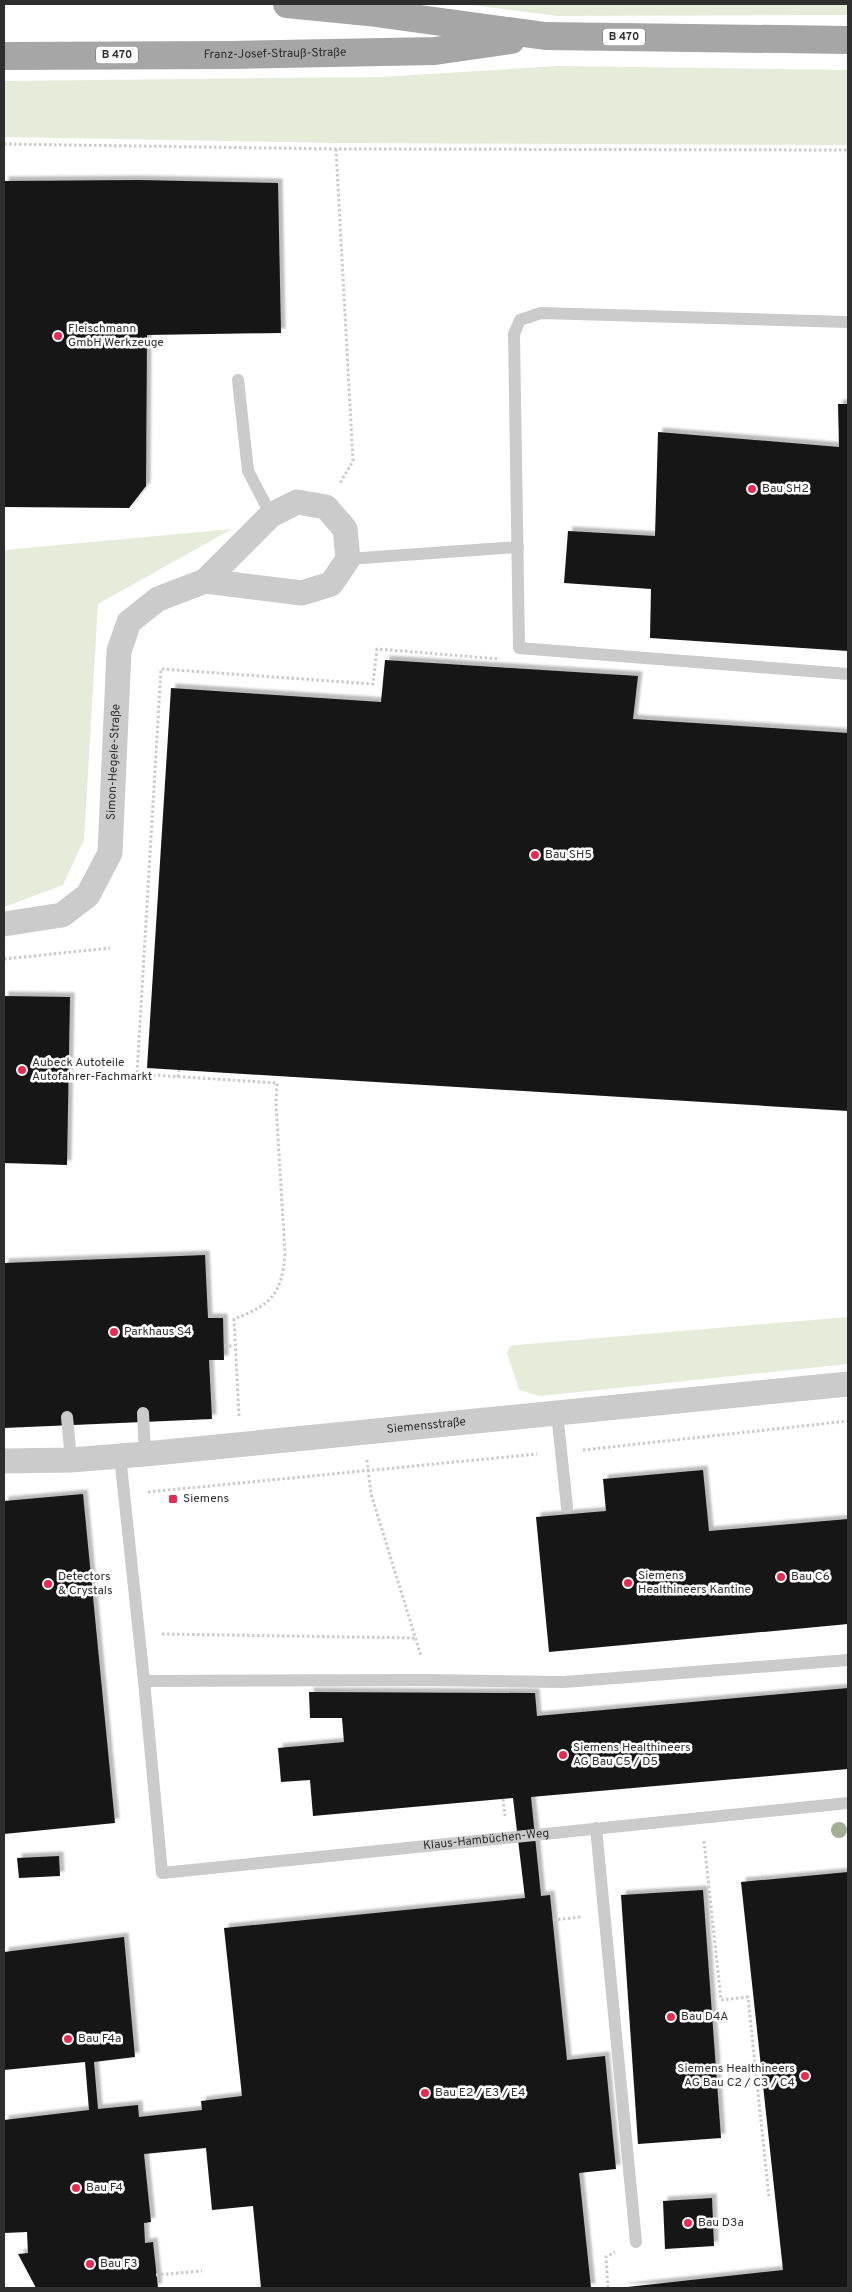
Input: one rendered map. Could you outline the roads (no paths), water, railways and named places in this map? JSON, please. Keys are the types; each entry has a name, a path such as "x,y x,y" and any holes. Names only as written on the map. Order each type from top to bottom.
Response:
{"main road":[{"name":"Franz-Josef-Strauß-Straße","path":"287,4 368,12 545,36 848,40"},
{"name":"Franz-Josef-Strauß-Straße","path":"4,56 221,55 435,51 545,36"}],"street":[{"name":"Simon-Hegele-Straße","path":"4,924 62,915 88,895 110,853 119,651 129,622 158,599 205,581 271,515 297,502 326,507 345,529 348,559 331,584 302,593 205,581"},
{"name":"Siemensstraße","path":"4,1461 71,1460 146,1454 848,1384"}],"lane":[{"path":"848,322 541,313 520,320 514,334 519,648 848,674"},
{"path":"238,380 248,471 271,515"},
{"path":"348,559 518,547"},
{"path":"143,1413 146,1454"},
{"path":"557,1413 567,1507"},
{"path":"68,1417 71,1460"},
{"path":"120,1456 144,1681 428,1680 564,1682 848,1660"},
{"name":"Klaus-Hambüchen-Weg","path":"144,1681 162,1873 848,1803"},
{"path":"596,1828 636,2242"}],"place":[{"name":"Fleischmann GmbH Werkzeuge","path":"58,336"},
{"name":"Bau SH2","path":"752,489"},
{"name":"Bau SH5","path":"535,855"},
{"name":"Aubeck Autoteile Autofahrer-Fachmarkt","path":"22,1070"},
{"name":"Parkhaus S4","path":"114,1332"},
{"name":"Siemens","path":"173,1499"},
{"name":"Bau C6","path":"781,1577"},
{"name":"Siemens Healthineers Kantine","path":"628,1583"},
{"name":"Detectors & Crystals","path":"48,1584"},
{"name":"Siemens Healthineers AG Bau C5 / D5","path":"563,1755"},
{"name":"Bau D4A","path":"671,2017"},
{"name":"Bau F4a","path":"68,2039"},
{"name":"Siemens Healthineers AG Bau C2 / C3 / C4","path":"805,2076"},
{"name":"Bau E2 / E3 / E4","path":"425,2093"},
{"name":"Bau F4","path":"76,2188"},
{"name":"Bau D3a","path":"688,2223"},
{"name":"Bau F3","path":"90,2264"}]}
